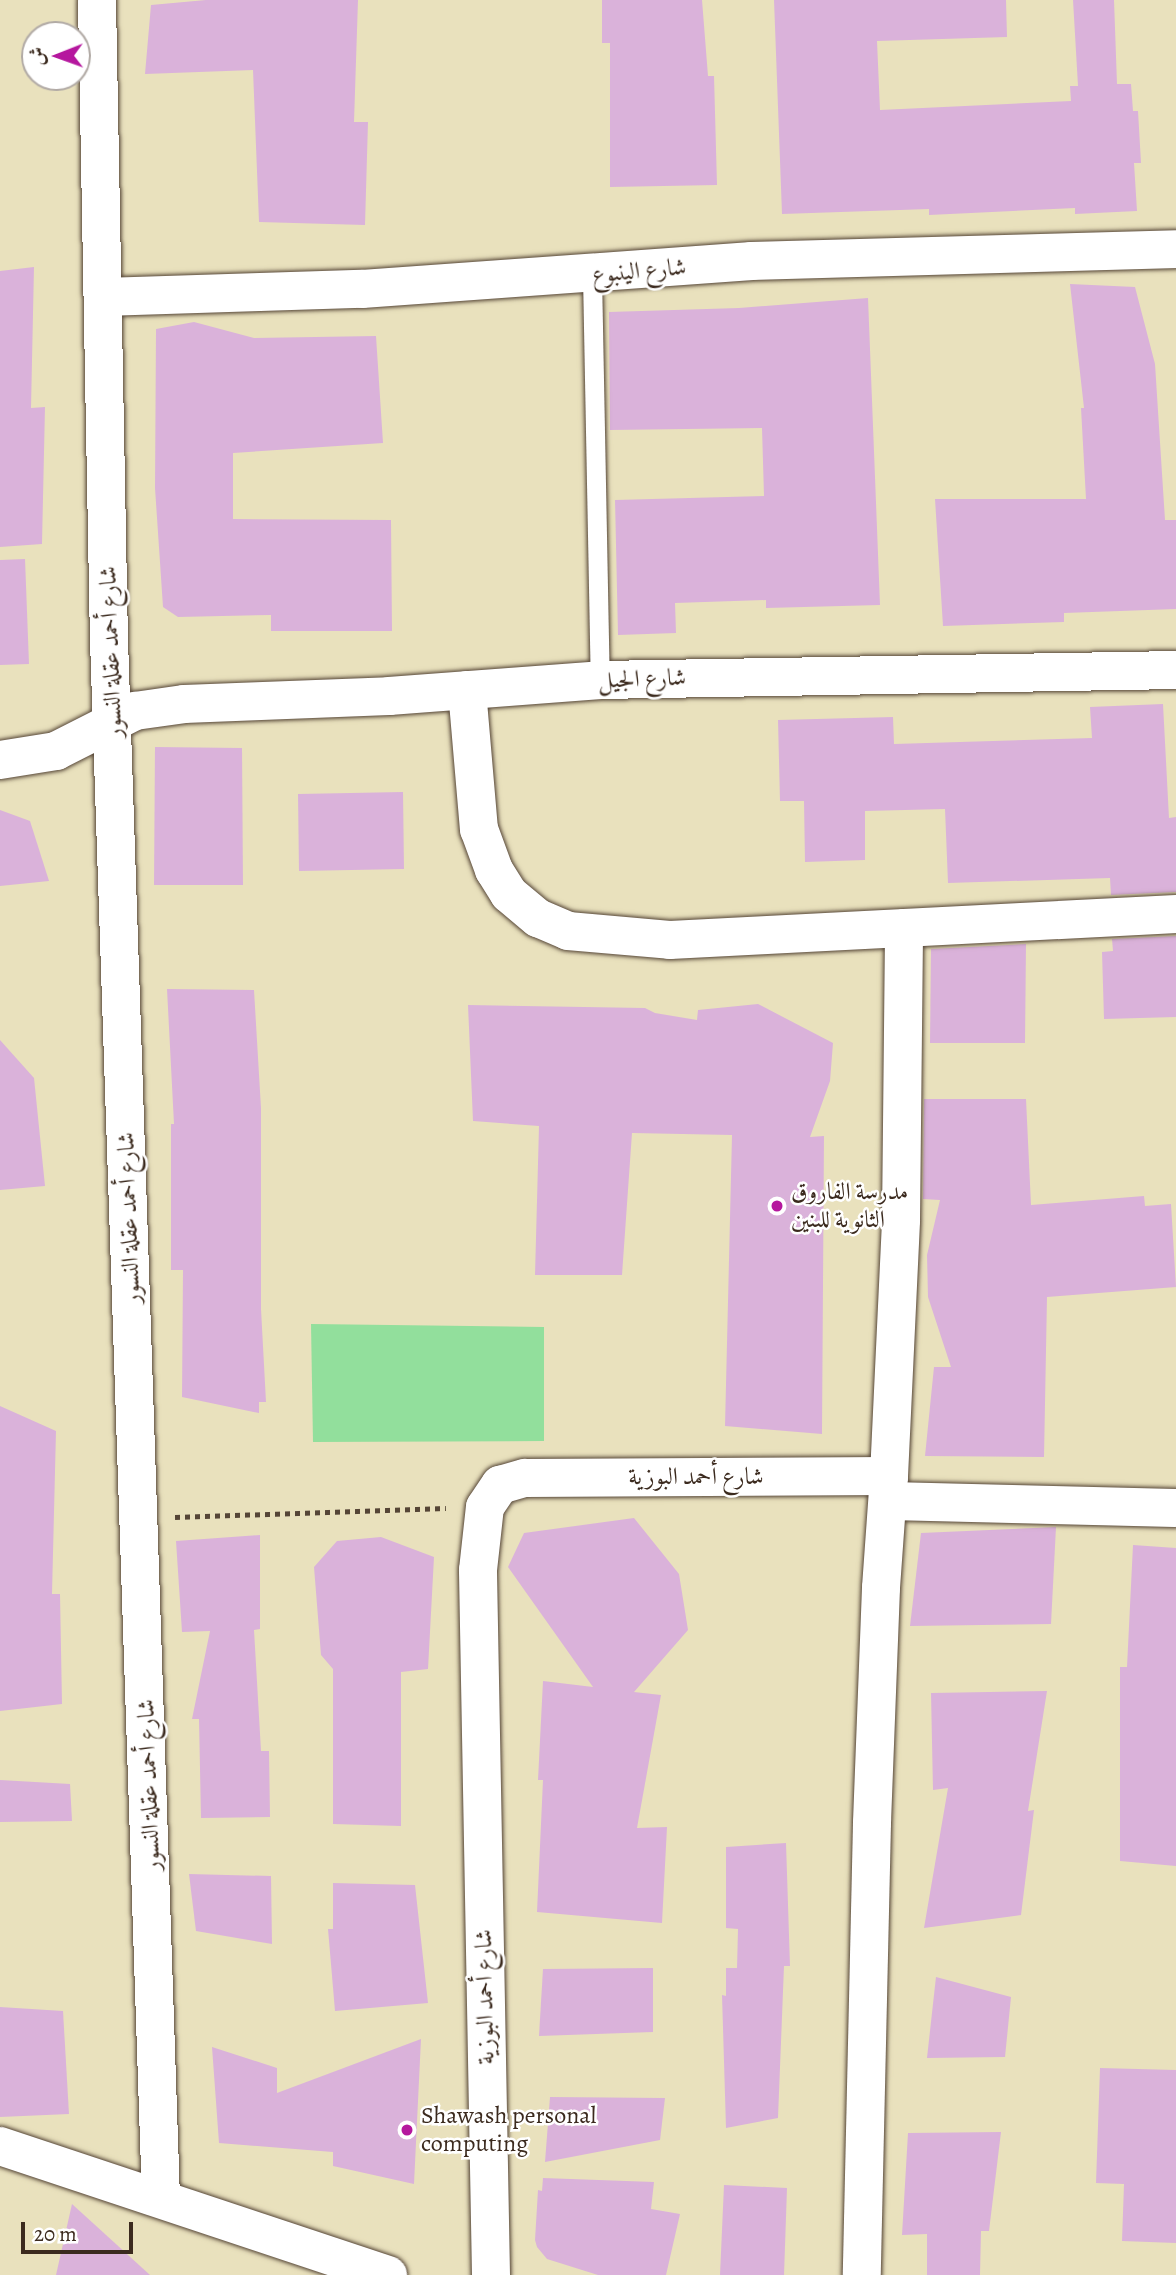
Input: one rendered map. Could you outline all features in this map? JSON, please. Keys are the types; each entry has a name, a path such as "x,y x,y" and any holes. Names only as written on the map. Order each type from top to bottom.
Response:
{"street":[{"name":"شارع أحمد عقلة النسور","path":"97,0 113,723 161,2197"},
{"name":"شارع الينبوع","path":"103,296 362,289 592,275 752,261 1176,249"},
{"name":"شارع الجيل","path":"0,760 55,751 135,711 170,705 329,700 600,680 1176,670"},
{"path":"467,690 479,830 494,870 509,894 538,918 568,931 670,940 1176,914"},
{"path":"862,2275 871,1837 881,1588 889,1488 901,1220 904,928"},
{"name":"شارع أحمد البوزية","path":"491,2275 478,1570 485,1507 500,1485 525,1478 889,1488 1176,1508"},
{"path":"0,2146 161,2197 388,2275"}],"lane":[{"path":"592,275 600,680"}],"path":[{"path":"139,1518 485,1507"}],"green space":[{"path":"311,1324 544,1327 544,1441 313,1442"}],"building":[{"path":"206,0 358,0 354,122 368,122 365,225 259,222 253,70 145,74 151,5"},
{"path":"602,0 702,0 708,76 714,76 717,185 610,187 610,43 602,43"},
{"path":"774,0 1006,0 1007,37 877,41 880,110 1071,101 1070,86 1078,86 1073,0 1114,0 1117,84 1131,84 1133,111 1138,111 1141,163 1134,163 1137,211 1075,214 1075,208 929,215 929,209 782,214"},
{"path":"34,267 31,408 45,407 42,544 0,547 0,271"},
{"path":"1070,284 1135,287 1155,364 1165,520 1176,520 1176,609 1064,613 1064,622 943,626 935,499 1086,499 1081,408 1084,408"},
{"path":"868,298 880,605 766,608 766,600 675,603 676,633 618,635 615,500 764,496 762,428 610,430 609,312 739,308"},
{"path":"194,322 254,338 376,336 383,443 233,453 233,519 391,520 392,631 271,631 271,615 178,617 163,607 155,488 156,329"},
{"path":"25,559 29,664 0,665 0,560"},
{"path":"1163,704 1169,818 1176,817 1176,892 1111,895 1110,878 948,883 945,809 865,811 865,860 805,862 804,801 780,801 778,720 893,717 894,744 1092,738 1090,707"},
{"path":"155,747 242,748 243,885 154,885"},
{"path":"403,792 404,869 299,871 298,794"},
{"path":"0,810 30,821 49,881 0,886"},
{"path":"1176,936 1176,1017 1104,1019 1102,952 1113,951 1112,939"},
{"path":"1026,944 1025,1043 930,1043 931,949"},
{"path":"167,989 254,990 261,1108 261,1309 266,1402 259,1402 259,1413 182,1397 183,1270 171,1270 171,1124 174,1124"},
{"name":"مدرسة الفاروق الثانوية للبنين","path":"758,1004 833,1043 830,1081 810,1137 824,1136 822,1434 725,1426 732,1135 632,1133 622,1275 535,1275 539,1126 473,1121 468,1005 645,1008 655,1013 697,1020 698,1010"},
{"path":"0,1040 34,1078 45,1186 0,1190"},
{"path":"924,1099 1026,1099 1031,1205 1144,1196 1145,1206 1171,1204 1176,1287 1047,1297 1044,1457 925,1456 934,1367 951,1367 928,1297 927,1255 940,1200 923,1199"},
{"path":"0,1406 56,1431 52,1594 60,1594 62,1704 0,1711"},
{"path":"634,1518 679,1574 688,1630 634,1692 661,1695 637,1828 667,1827 662,1923 537,1912 543,1780 538,1780 543,1681 593,1687 508,1567 524,1533"},
{"path":"1056,1527 1051,1624 910,1626 921,1533"},
{"path":"260,1535 260,1629 254,1630 261,1751 269,1751 270,1817 201,1818 199,1719 192,1719 210,1631 182,1632 176,1541"},
{"path":"381,1537 434,1557 428,1669 401,1672 401,1826 333,1824 333,1669 321,1655 314,1567 337,1541"},
{"path":"1133,1545 1176,1548 1176,1866 1120,1861 1120,1667 1127,1667"},
{"path":"1047,1691 1028,1811 1034,1810 1021,1915 924,1928 948,1788 933,1790 931,1693"},
{"path":"0,1780 70,1784 72,1821 0,1822"},
{"path":"786,1843 790,1966 784,1966 778,2118 726,2128 722,1995 726,1996 726,1968 737,1968 738,1929 726,1928 726,1847"},
{"path":"189,1874 271,1876 272,1944 196,1931"},
{"path":"333,1883 415,1885 428,2003 335,2011 328,1929 333,1929"},
{"path":"653,1968 653,2032 539,2036 543,1969"},
{"path":"936,1977 1011,1997 1005,2057 927,2058"},
{"path":"0,2007 63,2011 69,2114 0,2117"},
{"path":"421,2039 414,2184 333,2166 333,2152 219,2143 212,2047 277,2068 277,2093"},
{"path":"1100,2068 1176,2070 1176,2243 1122,2241 1124,2184 1096,2183"},
{"path":"550,2097 665,2098 660,2140 545,2162"},
{"path":"1001,2132 989,2231 981,2231 980,2275 927,2275 927,2234 902,2235 908,2133"},
{"path":"543,2178 654,2182 651,2209 680,2214 666,2275 598,2275 547,2259 535,2240 538,2190 542,2191"},
{"path":"724,2185 787,2188 784,2275 720,2275"},
{"path":"72,2204 150,2275 56,2275"}],"place":[{"name":"مدرسة الفاروق الثانوية للبنين","path":"777,1206"},
{"name":"Shawash personal computing","path":"407,2130"}]}
